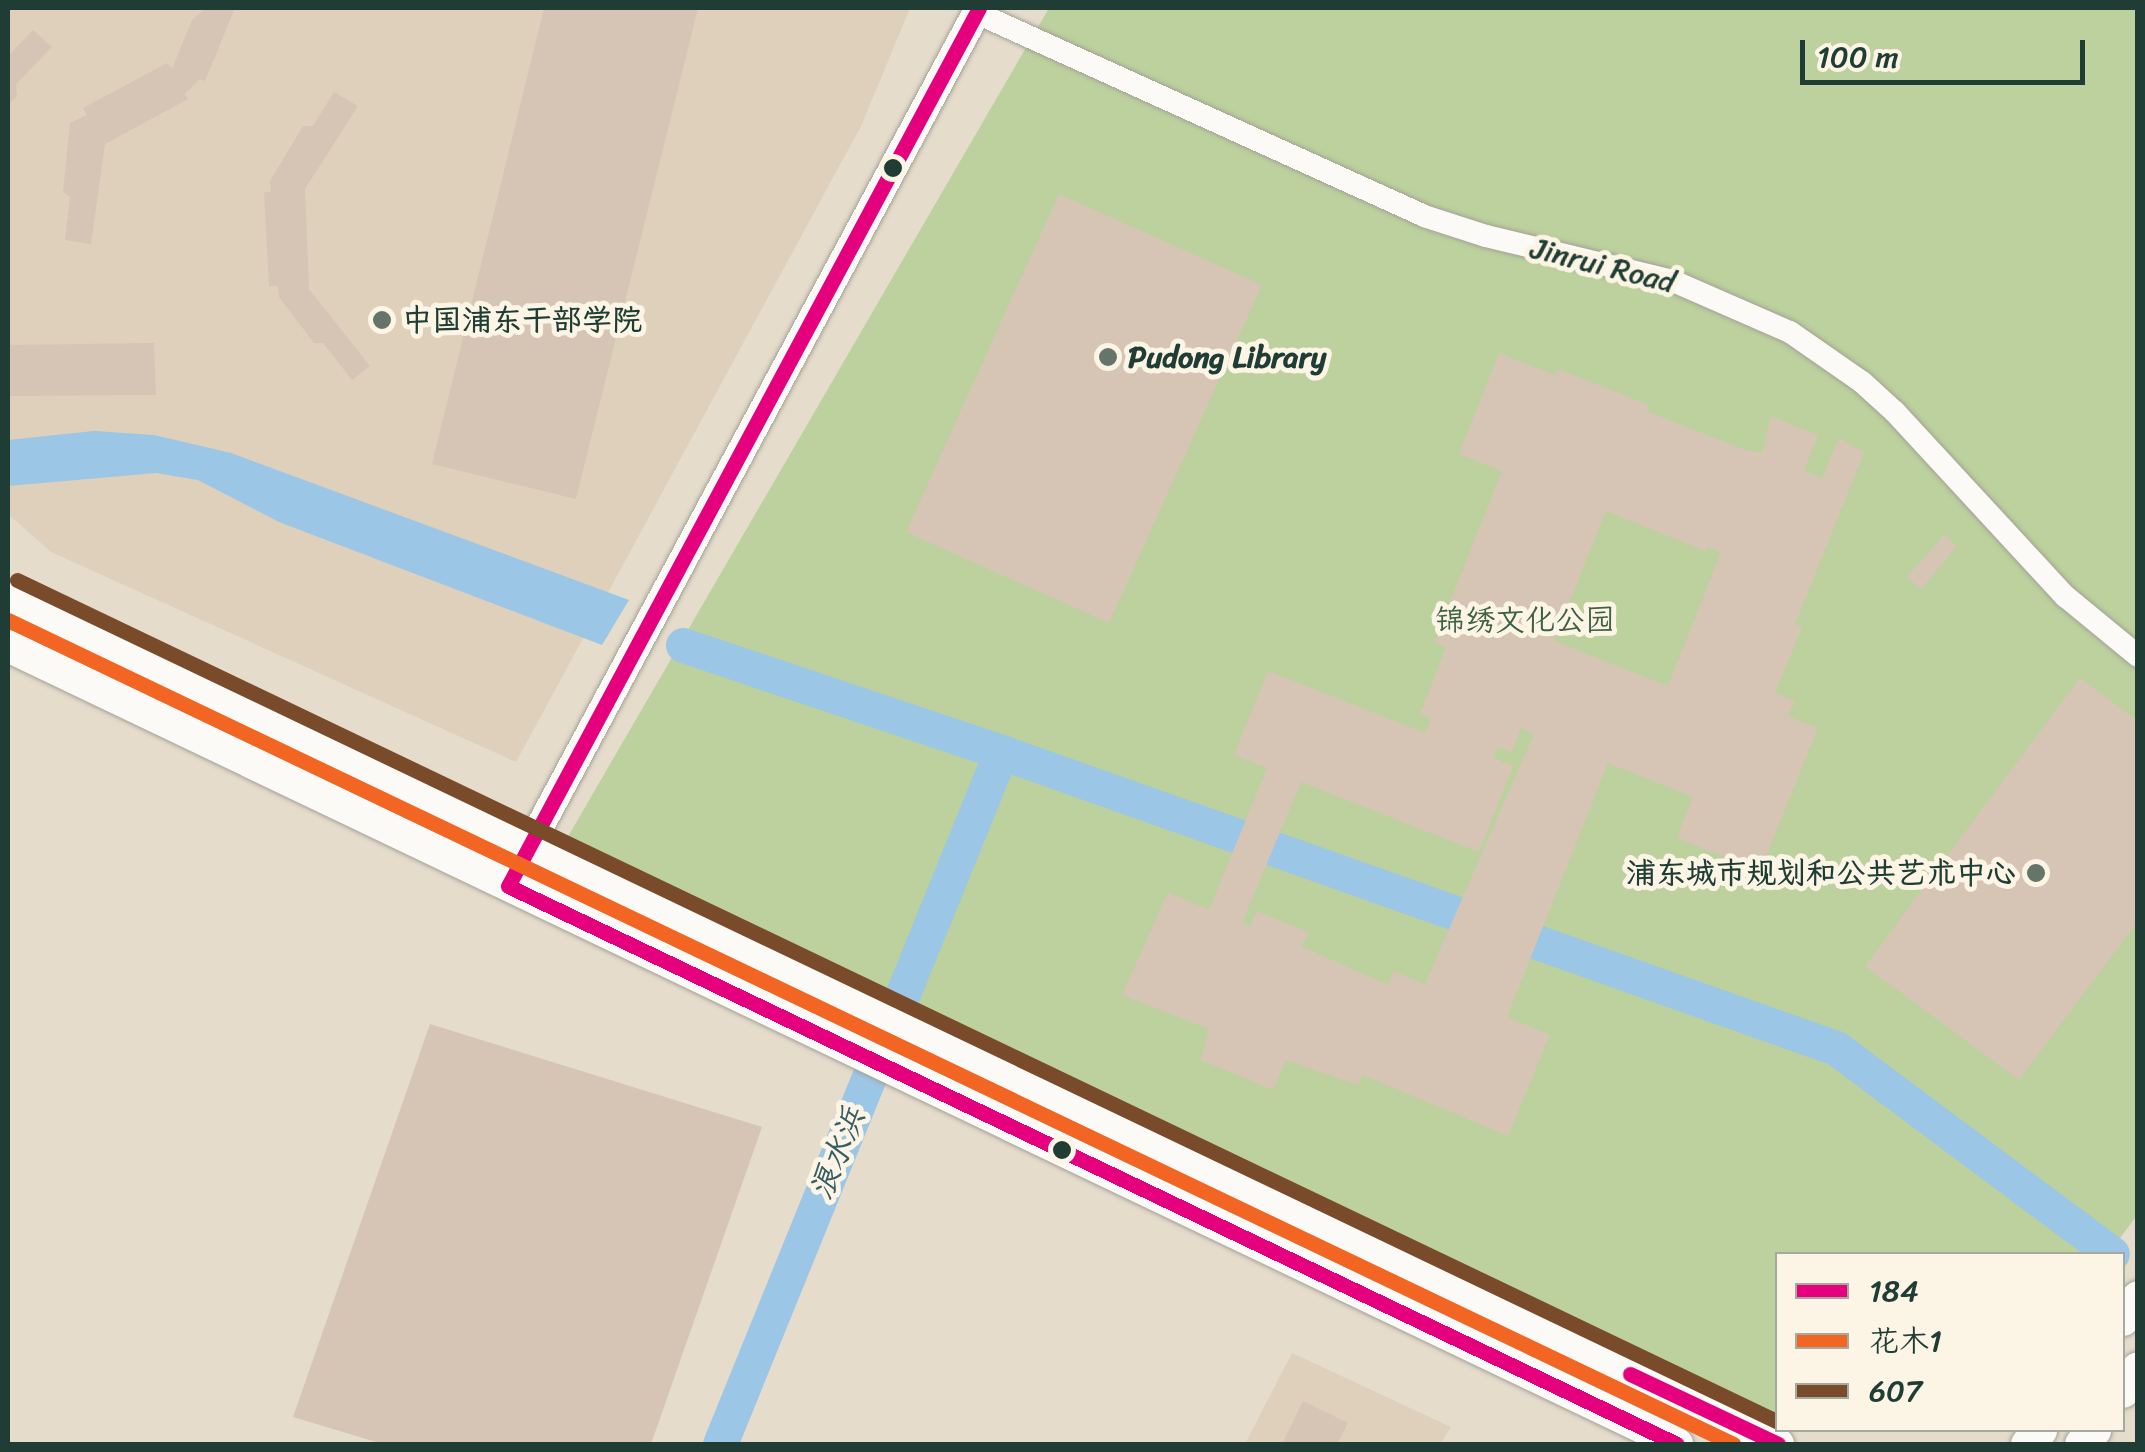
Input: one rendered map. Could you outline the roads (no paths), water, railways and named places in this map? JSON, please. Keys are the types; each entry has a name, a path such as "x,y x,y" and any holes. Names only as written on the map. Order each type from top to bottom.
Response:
{"main road":[{"path":"8,598 528,850 1778,1444"},
{"path":"8,646 1677,1444"}],"street":[{"name":"Jinrui Road","path":"978,10 1424,216 1486,236 1672,281 1790,332 1895,412 2065,596 2138,656"},
{"path":"508,886 978,10"}],"water":[{"path":"94,431 154,435 231,453 629,600 602,645 279,522 198,480 156,473 8,486 8,440"}],"waterway":[{"path":"683,645 1001,752 1836,1048 2109,1252"},
{"name":"浪水浜","path":"720,1444 1001,752"}],"place":[{"name":"中国浦东干部学院","path":"382,320"},
{"name":"Pudong Library","path":"1108,357"},
{"name":"浦东城市规划和公共艺术中心","path":"2036,873"}],"park label":[{"name":"锦绣文化公园","path":"1525,620"}]}
